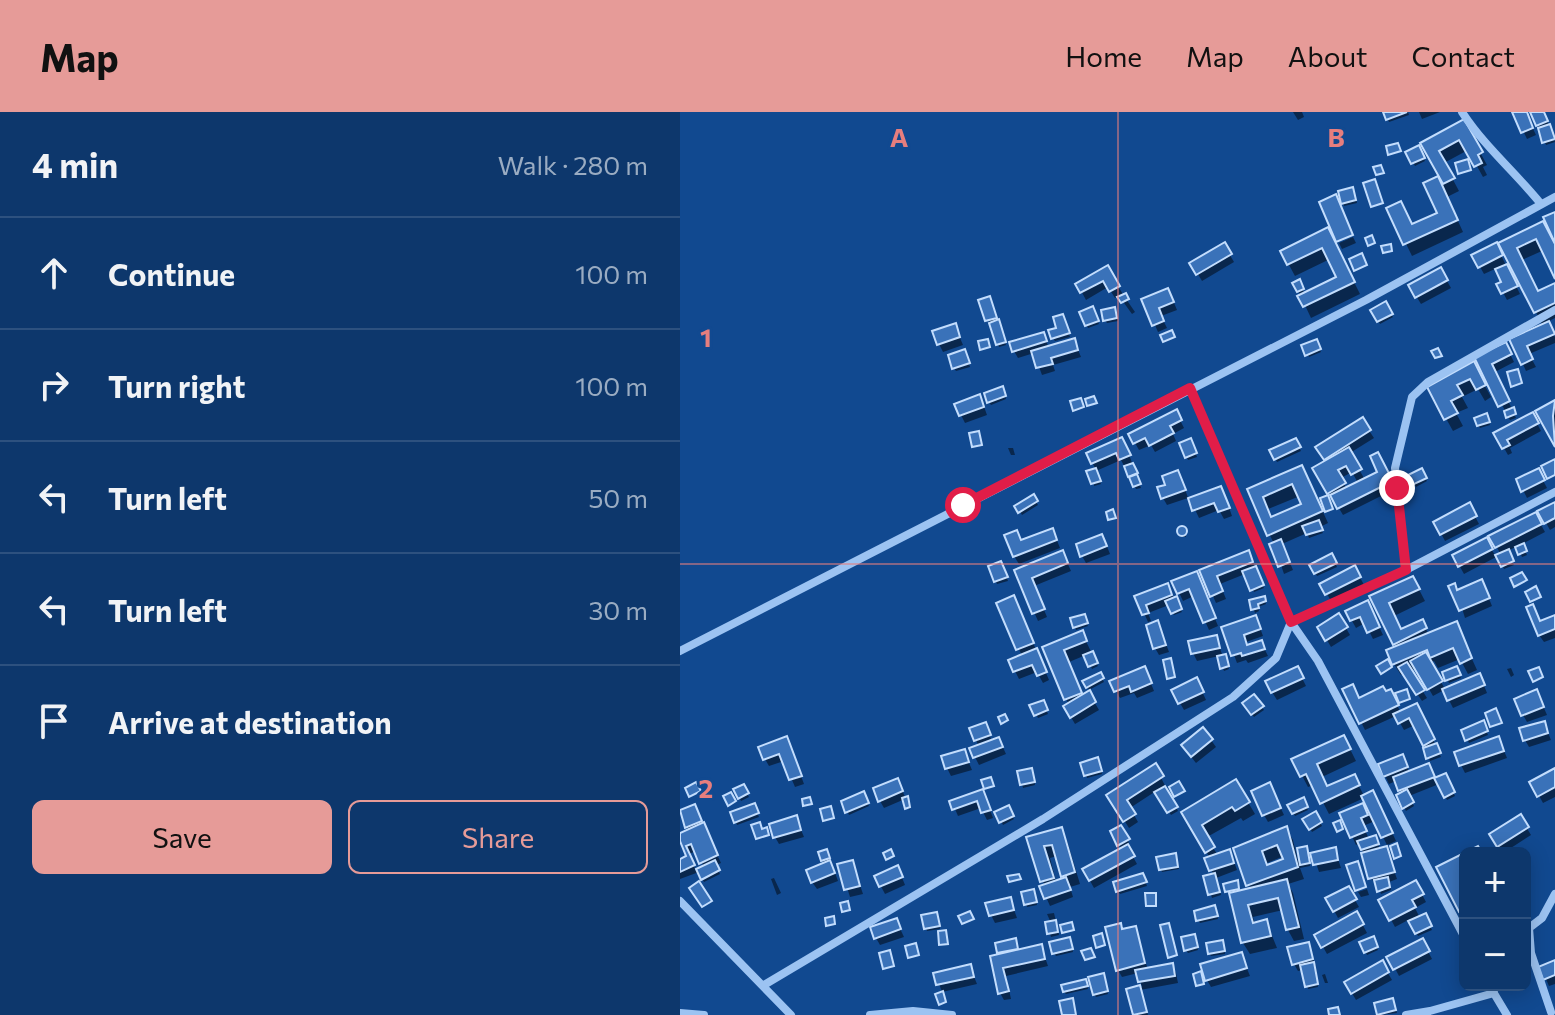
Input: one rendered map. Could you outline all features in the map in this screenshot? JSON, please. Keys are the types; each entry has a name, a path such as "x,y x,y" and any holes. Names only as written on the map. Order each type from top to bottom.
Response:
{"street":[{"path":"1462,112 1478,137 1515,171 1541,204"},
{"path":"680,651 1366,300 1555,197"},
{"path":"1406,570 1395,468 1412,397 1428,382 1555,310"},
{"path":"1190,388 1291,622 1318,661 1459,927"},
{"path":"764,985 1043,819 1233,697 1276,658 1291,622 1406,570 1555,492"},
{"path":"1551,1012 1531,953 1529,928 1542,918 1555,894"},
{"path":"680,901 791,1015"},
{"path":"1406,1015 1430,1011 1486,991"},
{"path":"1493,991 1507,1015"},
{"path":"870,1015 913,1011 952,1015"},
{"path":"680,1013 704,1015"}],"building":[{"path":"1383,112 1407,112 1386,120"},
{"path":"1512,112 1527,112 1533,128 1521,133"},
{"path":"1530,112 1544,112 1548,121 1536,126"},
{"path":"1464,119 1483,152 1478,155 1482,163 1474,167 1459,140 1439,151 1455,178 1443,184 1420,143"},
{"path":"1550,124 1555,139 1542,143 1538,128"},
{"path":"1398,143 1401,151 1388,155 1386,146"},
{"path":"1419,145 1425,158 1411,164 1405,152"},
{"path":"1468,159 1471,170 1458,174 1455,163"},
{"path":"1381,165 1384,173 1376,175 1373,167"},
{"path":"1438,176 1458,220 1403,245 1386,208 1401,201 1412,224 1437,213 1423,183"},
{"path":"1375,179 1383,203 1371,207 1363,183"},
{"path":"1353,187 1356,200 1341,204 1338,191"},
{"path":"1336,194 1353,235 1336,242 1319,202"},
{"path":"1555,212 1555,240 1554,241 1543,217"},
{"path":"1543,221 1555,244 1555,279 1536,239 1517,248 1538,291 1555,283 1555,303 1534,313 1498,243"},
{"path":"1328,227 1355,282 1303,307 1297,296 1336,277 1322,248 1287,265 1280,251"},
{"path":"1372,235 1375,243 1368,246 1365,238"},
{"path":"1225,242 1232,254 1196,275 1189,263"},
{"path":"1497,242 1503,255 1478,268 1471,255"},
{"path":"1391,244 1392,251 1383,253 1381,246"},
{"path":"1362,253 1367,265 1354,271 1349,259"},
{"path":"1507,264 1518,286 1501,294 1496,284 1501,282 1495,269"},
{"path":"1108,265 1120,286 1109,292 1103,281 1080,293 1075,284"},
{"path":"1441,267 1448,280 1415,298 1408,285"},
{"path":"1300,279 1304,289 1297,292 1292,283"},
{"path":"1168,288 1174,302 1159,308 1164,321 1152,326 1141,299"},
{"path":"1126,293 1129,299 1121,303 1117,297"},
{"path":"990,296 997,318 985,321 978,300"},
{"path":"1386,301 1393,314 1377,322 1370,310"},
{"path":"1093,306 1099,321 1085,326 1079,312"},
{"path":"1115,307 1117,318 1103,321 1101,310"},
{"path":"1063,314 1070,333 1051,339 1048,330 1056,328 1053,317"},
{"path":"999,319 1006,342 996,345 989,323"},
{"path":"1549,321 1555,334 1527,346 1533,359 1521,365 1509,339"},
{"path":"956,323 960,337 937,345 932,331"},
{"path":"1172,330 1175,337 1163,342 1160,335"},
{"path":"1044,332 1047,341 1012,352 1009,342"},
{"path":"1075,338 1078,350 1051,358 1053,364 1036,368 1031,351"},
{"path":"988,339 990,347 980,350 978,341"},
{"path":"1317,339 1321,349 1305,356 1301,345"},
{"path":"1506,342 1512,354 1492,364 1510,401 1498,407 1474,357"},
{"path":"1438,348 1442,356 1435,358 1431,351"},
{"path":"965,349 970,363 952,369 948,355"},
{"path":"1474,361 1486,385 1476,390 1470,379 1457,385 1463,395 1451,401 1458,413 1444,420 1427,387"},
{"path":"1518,369 1522,383 1511,387 1507,372"},
{"path":"1003,386 1006,396 987,403 984,393"},
{"path":"980,394 984,407 959,416 954,404"},
{"path":"1094,396 1097,403 1087,406 1085,399"},
{"path":"1081,398 1084,407 1073,411 1070,401"},
{"path":"1555,400 1553,416 1555,447 1535,411"},
{"path":"1514,407 1516,414 1506,418 1504,411"},
{"path":"1177,409 1182,420 1170,426 1174,433 1149,446 1145,438 1133,444 1128,434"},
{"path":"1533,412 1539,423 1507,440 1510,445 1502,449 1493,433"},
{"path":"1487,413 1490,422 1477,426 1474,418"},
{"path":"1363,417 1371,430 1324,460 1315,447"},
{"path":"979,431 982,445 972,447 969,433"},
{"path":"1122,437 1131,455 1119,460 1116,453 1091,464 1086,453"},
{"path":"1191,438 1197,453 1185,458 1179,443"},
{"path":"1296,438 1301,447 1274,460 1269,450"},
{"path":"1349,447 1362,469 1351,475 1346,466 1338,470 1346,483 1327,494 1312,468"},
{"path":"1378,452 1393,481 1337,509 1330,495 1377,472 1370,456"},
{"path":"1555,459 1555,475 1547,479 1541,466"},
{"path":"1133,463 1138,473 1128,477 1124,466"},
{"path":"1302,465 1323,511 1267,536 1247,489","holes":["1292,484 1301,504 1271,517 1263,497"]},
{"path":"1096,468 1101,481 1091,484 1086,471"},
{"path":"1422,468 1427,478 1412,485 1408,475"},
{"path":"1539,468 1545,480 1521,492 1516,479"},
{"path":"1178,470 1186,490 1161,499 1157,487 1165,485 1162,476"},
{"path":"1137,474 1141,484 1133,487 1129,477"},
{"path":"1221,486 1230,508 1218,512 1214,503 1192,511 1188,498"},
{"path":"1034,494 1038,501 1018,513 1014,506"},
{"path":"1328,495 1333,509 1325,512 1320,498"},
{"path":"1470,502 1477,516 1440,535 1433,522"},
{"path":"1555,502 1555,518 1544,524 1537,511"},
{"path":"1113,509 1116,518 1108,520 1106,512"},
{"path":"1536,512 1542,524 1495,548 1488,536"},
{"path":"1319,520 1323,530 1306,535 1302,526"},
{"path":"1182,526 1187,531 1182,536 1177,531"},
{"path":"1053,528 1057,540 1013,557 1004,535 1017,530 1021,540"},
{"path":"1102,534 1107,546 1080,557 1076,544"},
{"path":"1487,537 1493,549 1458,567 1452,555"},
{"path":"1281,539 1290,562 1278,567 1269,544"},
{"path":"1524,543 1527,551 1518,555 1515,547"},
{"path":"1509,549 1514,561 1501,567 1495,555"},
{"path":"1063,550 1068,563 1032,578 1045,609 1032,614 1014,570"},
{"path":"1249,550 1253,562 1217,576 1223,591 1210,597 1199,570"},
{"path":"1332,553 1337,563 1314,574 1309,565"},
{"path":"1001,561 1008,577 994,582 988,566"},
{"path":"1355,565 1361,577 1325,595 1319,584"},
{"path":"1256,566 1264,585 1250,591 1242,571"},
{"path":"1197,571 1216,618 1203,623 1189,589 1177,594 1171,581"},
{"path":"1522,572 1527,580 1514,587 1510,578"},
{"path":"1413,576 1420,589 1389,603 1401,629 1423,619 1427,628 1393,645 1369,596"},
{"path":"1482,579 1490,598 1459,611 1448,586 1455,583 1457,590"},
{"path":"1168,583 1172,595 1146,605 1149,613 1142,615 1134,596"},
{"path":"1536,586 1541,597 1530,602 1525,592"},
{"path":"1014,595 1034,643 1016,650 996,603"},
{"path":"1177,596 1182,609 1171,614 1165,601"},
{"path":"1265,596 1266,601 1258,604 1259,608 1251,610 1249,600"},
{"path":"1368,600 1380,627 1367,633 1360,617 1350,621 1345,611"},
{"path":"1533,604 1540,621 1555,615 1555,629 1538,636 1526,607"},
{"path":"1339,613 1348,627 1325,641 1317,627"},
{"path":"1085,614 1088,623 1073,628 1070,618"},
{"path":"1256,615 1261,629 1244,635 1247,645 1262,640 1265,649 1231,656 1221,627"},
{"path":"1158,620 1166,645 1153,649 1146,625"},
{"path":"1457,621 1472,658 1460,664 1453,648 1430,658 1427,650 1392,665 1386,650"},
{"path":"1083,630 1087,641 1064,650 1082,693 1064,700 1042,647"},
{"path":"1217,635 1220,648 1191,654 1188,641"},
{"path":"1037,648 1047,672 1037,676 1032,665 1013,672 1008,660"},
{"path":"1093,651 1098,663 1088,667 1083,655"},
{"path":"1426,652 1443,681 1427,690 1410,661"},
{"path":"1226,654 1229,666 1220,669 1217,656"},
{"path":"1171,658 1175,677 1167,679 1163,660"},
{"path":"1388,659 1392,667 1381,674 1376,666"},
{"path":"1407,662 1425,690 1416,695 1398,667"},
{"path":"1145,666 1152,683 1131,692 1129,686 1114,692 1109,681"},
{"path":"1298,666 1304,678 1271,693 1265,681"},
{"path":"1457,666 1461,675 1445,681 1442,672"},
{"path":"1539,667 1543,677 1533,682 1528,671"},
{"path":"1101,672 1104,678 1086,688 1082,681"},
{"path":"1480,673 1485,685 1447,701 1442,689"},
{"path":"1197,677 1204,692 1178,704 1171,690"},
{"path":"1353,684 1359,698 1383,686 1386,691 1391,689 1399,705 1359,724 1342,689"},
{"path":"1407,689 1410,699 1399,703 1395,693"},
{"path":"1537,689 1544,707 1521,716 1514,699"},
{"path":"1090,690 1096,702 1070,718 1063,706"},
{"path":"1254,694 1264,706 1251,715 1242,703"},
{"path":"1044,700 1048,710 1034,716 1029,705"},
{"path":"1417,703 1435,739 1423,746 1409,718 1398,724 1393,714"},
{"path":"1496,708 1502,723 1490,727 1485,713"},
{"path":"1005,714 1008,720 1001,724 998,717"},
{"path":"1484,720 1488,731 1465,741 1461,730"},
{"path":"1545,721 1548,733 1523,741 1519,728"},
{"path":"986,722 991,735 974,741 969,728"},
{"path":"1203,727 1213,739 1191,757 1181,745"},
{"path":"1344,735 1351,749 1317,764 1327,786 1355,774 1360,785 1320,804 1306,774 1300,777 1291,759"},
{"path":"787,736 802,776 789,780 779,754 763,760 758,747"},
{"path":"1499,736 1504,751 1459,766 1454,752"},
{"path":"999,737 1003,747 973,758 969,748"},
{"path":"1437,743 1441,753 1426,759 1423,748"},
{"path":"965,749 969,762 945,769 941,756"},
{"path":"1403,754 1408,767 1383,777 1378,764"},
{"path":"1098,757 1102,771 1084,776 1080,763"},
{"path":"1156,763 1164,776 1127,800 1136,814 1123,822 1106,795"},
{"path":"1429,763 1435,777 1398,791 1393,777"},
{"path":"1032,768 1035,782 1020,785 1017,771"},
{"path":"1555,768 1555,787 1537,797 1529,782"},
{"path":"1446,773 1455,792 1444,798 1434,778"},
{"path":"991,777 994,786 984,789 981,780"},
{"path":"898,778 903,791 878,802 873,788"},
{"path":"1236,779 1250,802 1235,811 1232,807 1202,825 1215,847 1205,853 1181,812"},
{"path":"1179,781 1185,791 1174,797 1169,787"},
{"path":"696,782 701,791 689,797 685,788"},
{"path":"1270,782 1281,808 1262,816 1251,791"},
{"path":"744,784 749,793 738,799 733,789"},
{"path":"1165,786 1178,807 1167,813 1154,792"},
{"path":"983,789 991,810 981,813 977,801 952,810 949,801"},
{"path":"1407,789 1414,802 1402,809 1396,795"},
{"path":"1373,790 1393,833 1381,838 1361,796"},
{"path":"864,791 869,803 845,813 841,801"},
{"path":"731,792 736,801 728,806 723,796"},
{"path":"908,796 910,807 905,809 902,798"},
{"path":"810,797 812,804 803,806 802,799"},
{"path":"1304,797 1308,807 1292,814 1287,805"},
{"path":"755,803 759,813 734,823 730,812"},
{"path":"1363,803 1368,815 1361,818 1367,831 1350,838 1339,813"},
{"path":"695,804 702,821 685,828 680,810"},
{"path":"1009,805 1014,816 999,823 994,812"},
{"path":"831,806 834,818 823,821 820,809"},
{"path":"1316,811 1322,822 1309,830 1302,819"},
{"path":"1521,814 1529,827 1497,847 1489,834"},
{"path":"797,815 801,830 773,838 769,824"},
{"path":"1340,820 1343,829 1337,832 1333,823"},
{"path":"704,822 718,855 699,864 691,844 686,846 695,865 680,872 680,859 686,856 680,833"},
{"path":"760,822 762,829 767,827 769,835 756,839 751,825"},
{"path":"1121,825 1130,839 1117,846 1110,831"},
{"path":"1287,826 1298,867 1246,886 1233,848","holes":["1277,845 1283,859 1267,865 1262,851"]},
{"path":"1062,827 1075,872 1061,877 1052,845 1044,846 1054,878 1040,882 1026,837"},
{"path":"1376,835 1379,844 1361,850 1357,841"},
{"path":"1397,843 1401,856 1394,859 1390,846"},
{"path":"1128,844 1135,856 1089,881 1082,869"},
{"path":"1307,846 1310,863 1300,865 1297,848"},
{"path":"1387,846 1395,872 1368,879 1361,853"},
{"path":"1336,847 1338,860 1313,865 1310,853"},
{"path":"827,849 830,858 821,861 818,852"},
{"path":"891,849 894,856 886,860 883,853"},
{"path":"1230,849 1234,863 1209,871 1204,858"},
{"path":"1176,853 1178,867 1159,870 1156,857"},
{"path":"1459,856 1459,912 1436,867"},
{"path":"715,860 720,870 701,880 696,869"},
{"path":"830,860 835,873 811,883 806,870"},
{"path":"853,860 860,886 844,890 837,864"},
{"path":"1358,861 1366,887 1355,891 1346,865"},
{"path":"898,865 903,877 879,887 874,876"},
{"path":"1143,873 1147,882 1116,892 1113,882"},
{"path":"1215,873 1220,892 1208,895 1203,876"},
{"path":"1019,874 1021,879 1009,882 1007,876"},
{"path":"1066,877 1071,890 1044,899 1039,886"},
{"path":"1388,877 1390,887 1377,892 1374,880"},
{"path":"1287,879 1299,927 1286,930 1278,898 1248,905 1253,923 1267,919 1271,936 1241,943 1229,893"},
{"path":"1238,880 1239,889 1225,892 1223,884"},
{"path":"1416,880 1424,894 1412,900 1416,907 1389,921 1378,900"},
{"path":"699,881 712,901 702,907 689,888"},
{"path":"1349,886 1357,899 1333,912 1325,898"},
{"path":"1034,889 1037,902 1024,905 1021,892"},
{"path":"1145,893 1156,893 1156,906 1146,906"},
{"path":"1011,897 1014,910 989,916 985,903"},
{"path":"848,901 850,910 842,912 840,903"},
{"path":"1215,905 1218,916 1196,921 1194,911"},
{"path":"970,911 974,919 962,924 958,916"},
{"path":"1357,911 1364,924 1321,948 1314,935"},
{"path":"937,912 940,926 924,929 921,915"},
{"path":"1426,913 1432,926 1415,934 1408,921"},
{"path":"834,916 835,924 826,926 825,918"},
{"path":"897,918 901,929 874,939 870,927"},
{"path":"1056,920 1058,932 1047,934 1045,922"},
{"path":"1072,922 1074,930 1062,933 1060,925"},
{"path":"1121,923 1122,929 1136,926 1145,963 1116,971 1105,927"},
{"path":"1169,923 1177,955 1168,958 1160,925"},
{"path":"946,930 948,944 939,945 938,931"},
{"path":"1102,933 1105,945 1096,948 1093,936"},
{"path":"1195,934 1198,947 1184,951 1181,937"},
{"path":"1374,936 1378,947 1364,953 1359,942"},
{"path":"1070,937 1073,949 1052,954 1049,942"},
{"path":"1016,938 1018,949 997,953 995,943"},
{"path":"1423,938 1430,951 1393,970 1386,957"},
{"path":"1223,940 1225,951 1208,954 1206,943"},
{"path":"1309,942 1313,959 1292,965 1287,947"},
{"path":"916,943 919,955 908,958 905,946"},
{"path":"1042,944 1045,959 1003,968 1009,991 998,994 990,956"},
{"path":"1091,948 1095,957 1085,960 1081,951"},
{"path":"890,950 894,966 883,969 879,953"},
{"path":"1242,952 1247,968 1205,981 1200,964"},
{"path":"1383,960 1389,972 1351,994 1344,982"},
{"path":"1555,960 1555,975 1543,980 1538,967"},
{"path":"1314,962 1318,984 1305,987 1300,965"},
{"path":"1173,963 1175,976 1138,982 1135,970"},
{"path":"971,964 974,977 936,985 933,973"},
{"path":"1201,971 1204,984 1196,986 1193,974"},
{"path":"1104,973 1108,991 1093,995 1088,977"},
{"path":"1086,979 1088,986 1063,992 1061,985"},
{"path":"1140,985 1147,1012 1133,1015 1126,989"},
{"path":"943,991 946,1002 939,1005 935,994"},
{"path":"1073,998 1076,1015 1062,1015 1059,1001"},
{"path":"1393,998 1396,1010 1377,1015 1374,1003"},
{"path":"1338,1007 1340,1015 1329,1015 1328,1009"}],"route":[{"path":"963,505 1190,388 1291,622 1406,570 1397,488"}]}
